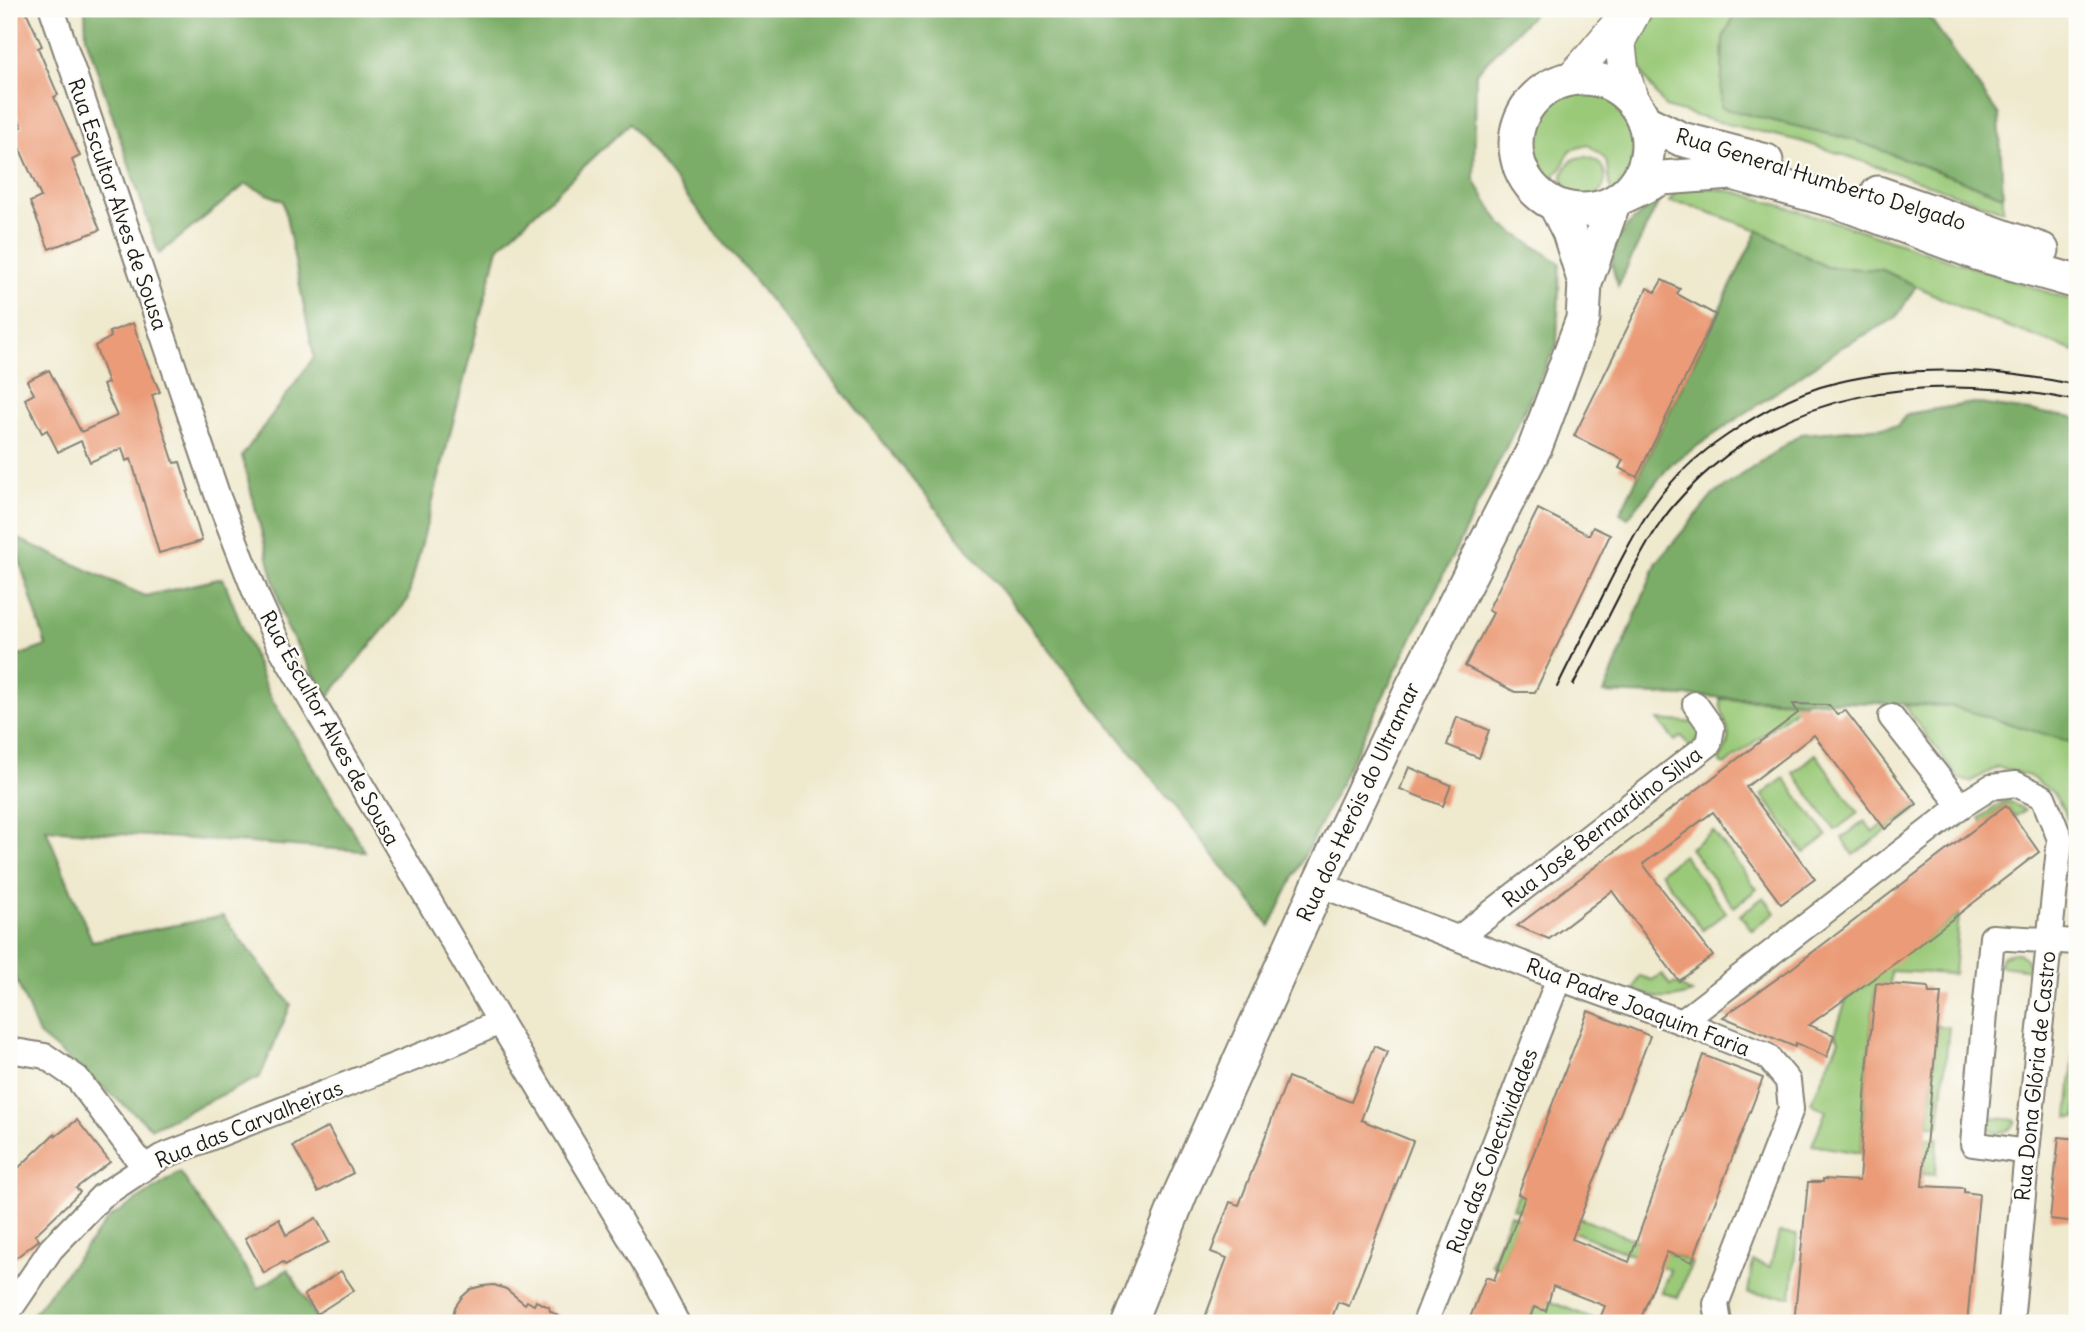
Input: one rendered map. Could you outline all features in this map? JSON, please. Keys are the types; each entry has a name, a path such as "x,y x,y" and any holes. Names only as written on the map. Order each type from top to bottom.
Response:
{"main road":[{"path":"1570,78 1605,82 1621,90 1639,112 1648,141 1646,162 1637,181 1618,200 1594,210 1575,211 1556,206 1538,195 1524,178 1516,158 1515,137 1521,116 1533,99 1549,85 1570,78"},
{"name":"Rua General Humberto Delgado","path":"1639,112 1681,139 1858,186 2077,262"},
{"name":"Rua General Humberto Delgado","path":"1618,200 1662,178 1732,173 1836,201 1979,254 2077,282"},
{"name":"Rua dos Heróis do Ultramar","path":"1129,1323 1181,1192 1319,884 1412,688 1536,445 1583,319 1586,283 1618,200"},
{"name":"Rua dos Heróis do Ultramar","path":"1556,206 1569,232 1586,283"}],"street":[{"name":"Rua Escultor Alves de Sousa","path":"52,9 218,497 257,597 299,682 648,1268 677,1323"},
{"path":"1570,78 1624,15 1635,9"},
{"path":"1635,9 1620,41 1623,67 1639,112"},
{"name":"Rua José Bernardino Silva","path":"1459,938 1709,744 1712,728 1695,704"},
{"path":"1891,717 1961,806"},
{"name":"Rua Dona Glória de Castro","path":"1682,1022 1961,806 1991,787 2016,784 2043,797 2060,839 2011,1323"},
{"name":"Rua Padre Joaquim Faria","path":"1319,884 1767,1056 1788,1080 1791,1109 1716,1304 1719,1323"},
{"path":"2027,1152 1973,1144 1992,937 2077,942"},
{"name":"Rua das Colectividades","path":"1425,1323 1559,978"},
{"name":"Rua das Carvalheiras","path":"9,1311 51,1249 102,1196 144,1167 161,1157 500,1022"},
{"path":"9,1050 45,1056 77,1078 144,1167"}],"green space":[{"path":"85,9 1538,9 1476,73 1474,180 1501,224 1560,263 1557,344 1270,926 629,124 498,248 407,601 327,698 285,624 242,456 314,357 283,201 246,184 159,254 86,37"},
{"path":"1662,9 1738,9 1723,38 1721,108 1857,141 2003,196 2003,211 1800,141 1665,107 1645,78 1634,53 1634,36 1651,13"},
{"path":"1738,9 1886,9 1927,14 1999,115 2003,196 1857,141 1721,108 1723,38"},
{"path":"1583,92 1611,99 1629,121 1635,149 1628,176 1612,193 1606,161 1588,145 1570,150 1561,169 1544,184 1534,164 1533,136 1540,113 1560,97"},
{"path":"1584,157 1599,163 1605,178 1599,193 1584,199 1569,193 1563,178 1569,163"},
{"path":"1699,186 1740,193 1845,225 2077,302 2077,352 1974,314 1883,270 1826,267 1758,230 1686,204 1669,202 1677,190"},
{"path":"1659,201 1618,286 1612,264 1616,244 1634,219"},
{"path":"1758,230 1826,267 1883,270 1916,286 1896,318 1842,347 1671,464 1628,518 1620,513"},
{"path":"1973,403 2077,418 2077,744 1951,706 1604,693 1657,562 1713,495 1801,434 1897,426 1907,414"},
{"path":"12,536 145,596 223,578 268,693 365,851 46,829 92,941 223,916 291,1005 260,1077 152,1128 39,1035 9,962 9,659 46,646"},
{"path":"1720,699 1805,702 1725,765 1721,764 1719,759 1729,735"},
{"path":"1904,705 1951,706 2077,744 2077,929 2074,929 2068,919 2073,836 2064,810 2052,792 2029,776 1998,767 1970,782 1959,779"},
{"path":"1658,720 1698,723 1700,735 1690,748 1682,736 1675,741"},
{"path":"1816,754 1858,813 1835,830 1793,773"},
{"path":"1784,778 1827,836 1804,853 1762,795"},
{"path":"2008,801 2025,810 2015,817 2005,805 1983,823 1980,818 2002,802"},
{"path":"1917,804 1919,808 1853,855 1842,838 1865,821 1873,832 1882,825 1885,828"},
{"path":"1713,831 1757,889 1734,907 1690,848"},
{"path":"1683,855 1726,912 1703,930 1660,872"},
{"path":"1764,897 1775,913 1752,930 1740,915"},
{"path":"1959,914 1954,974 1891,971 1890,990 1875,990 1861,1153 1812,1145 1826,1111 1811,1103 1839,1040 1835,1034 1847,997"},
{"path":"2018,953 2026,959 2031,970 1999,966 2002,957"},
{"path":"1662,974 1670,985 1675,983 1692,993 1663,998 1634,990 1640,976 1652,980"},
{"path":"2077,1021 2077,1118 2068,1117"},
{"path":"1937,1026 1949,1027 1939,1126 1928,1125"},
{"path":"1985,1117 2016,1120 2008,1130 1994,1133 1988,1128"},
{"path":"1926,1138 1938,1138 1935,1175 1923,1174"},
{"path":"180,1172 259,1288 288,1269 319,1323 26,1323 108,1219"},
{"path":"1518,1194 1692,1262 1678,1298 1661,1292 1670,1270 1513,1208"},
{"path":"1510,1214 1518,1218 1499,1267 1491,1264"},
{"path":"1779,1233 1797,1235 1791,1297 1748,1293 1753,1261 1770,1267"},
{"path":"1549,1301 1599,1321 1528,1323 1534,1307"}],"building":[{"path":"9,9 25,9 42,46 38,48 58,95 54,97 80,156 72,160 100,230 49,249 30,202 41,197 12,131 22,127 9,96"},
{"path":"1662,280 1680,289 1677,294 1716,315 1637,477 1619,468 1623,460 1574,436 1647,288 1655,292"},
{"path":"133,323 160,392 152,395 174,463 180,462 202,541 159,553 131,459 126,461 122,448 90,462 81,441 58,452 47,430 42,433 25,399 34,394 27,381 49,370 81,432 117,416 103,385 108,383 95,346 111,337 109,332"},
{"path":"1538,509 1589,535 1593,527 1610,535 1535,692 1515,692 1465,666 1493,613 1488,610"},
{"path":"1793,704 1829,705 1837,715 1845,710 1917,804 1885,829 1814,735 1746,787 1815,879 1781,904 1713,812 1643,864 1713,956 1679,981 1612,891 1549,939 1517,926 1798,713"},
{"path":"1457,717 1489,730 1479,758 1447,745"},
{"path":"1409,767 1451,785 1443,806 1400,789"},
{"path":"2006,805 2039,852 1898,961 1809,1025 1834,1035 1827,1057 1796,1043 1795,1047 1723,1017 1792,968"},
{"path":"1876,983 1928,987 1929,993 1941,993 1922,1186 1964,1188 1964,1192 1979,1194 1967,1323 1794,1323 1808,1182 1823,1182 1823,1179 1859,1181"},
{"path":"1588,1011 1650,1036 1572,1239 1629,1262 1703,1055 1763,1078 1692,1262 1667,1252 1639,1323 1598,1323 1605,1306 1553,1286 1546,1311 1534,1307 1528,1323 1468,1323 1486,1277 1494,1280 1525,1197 1518,1194"},
{"path":"1374,1046 1387,1052 1361,1120 1413,1141 1349,1306 1338,1302 1330,1323 1203,1323 1227,1258 1211,1252 1230,1202 1239,1205 1288,1077 1351,1102"},
{"path":"77,1120 110,1162 76,1188 80,1192 35,1235 39,1240 9,1263 9,1177 54,1134 56,1136"},
{"path":"328,1127 353,1173 318,1192 293,1146"},
{"path":"2059,1137 2077,1139 2077,1222 2050,1219"},
{"path":"316,1218 329,1242 264,1273 245,1238 279,1219 286,1235"},
{"path":"341,1271 354,1290 317,1314 304,1295"},
{"path":"494,1285 506,1289 525,1304 527,1301 534,1305 536,1301 549,1307 550,1311 570,1323 451,1323 455,1307 471,1289"}],"tram line":[{"path":"1557,687 1627,548 1663,492 1677,476 1717,442 1765,411 1820,387 1895,373 1987,372 2077,385"},
{"path":"1573,685 1640,557 1667,514 1716,464 1760,433 1809,411 1860,397 1913,389 1967,388 2022,392 2077,401"}]}
